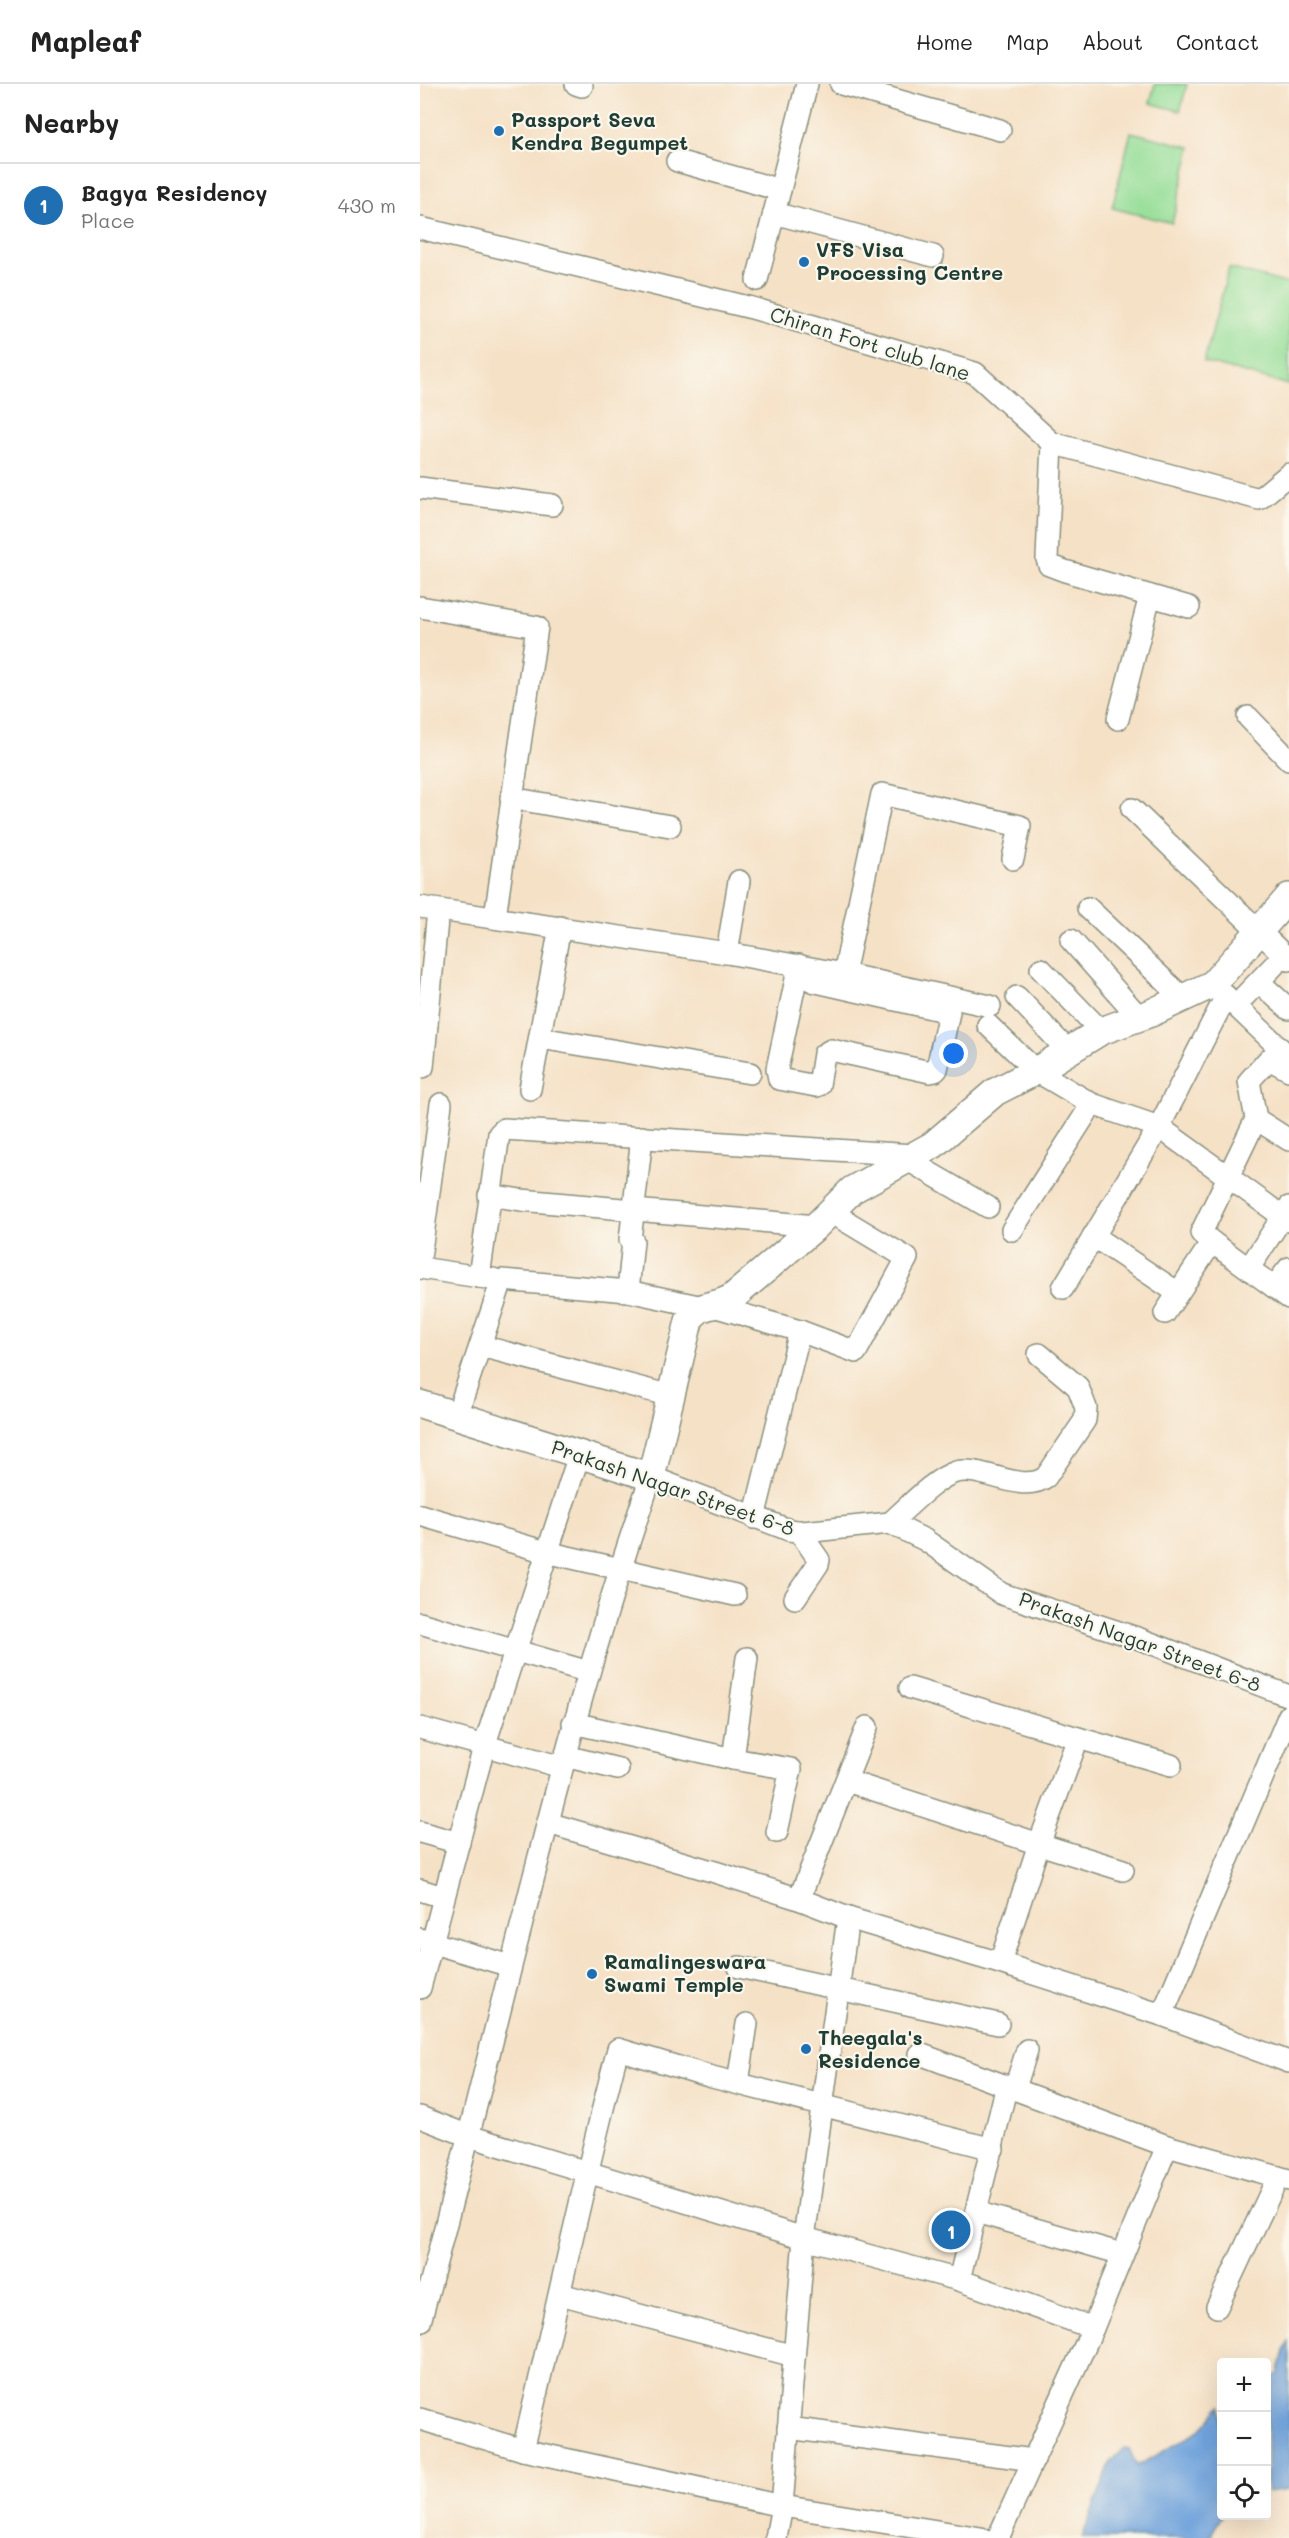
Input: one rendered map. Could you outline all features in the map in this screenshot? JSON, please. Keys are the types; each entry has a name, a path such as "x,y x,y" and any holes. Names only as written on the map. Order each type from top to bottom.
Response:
{"street":[{"path":"757,280 807,84"},
{"path":"842,84 1000,130"},
{"path":"676,161 780,190"},
{"path":"774,213 933,256"},
{"name":"Chiran Fort club lane","path":"420,228 752,308 975,373 1052,443 1259,499 1289,474"},
{"path":"1052,443 1047,559 1049,565 1189,607"},
{"path":"420,488 552,505"},
{"path":"1118,719 1150,596"},
{"path":"420,607 537,627 495,917"},
{"path":"1248,717 1289,760"},
{"path":"844,974 882,794 1020,826 1012,859"},
{"path":"511,798 670,826"},
{"path":"420,2322 470,2136 510,1966 573,1723 619,1569 651,1477 689,1322 694,1311 733,1297 852,1190 933,1145 995,1092 1036,1071 1101,1031 1184,999 1225,995 1259,982 1286,958 1132,809"},
{"path":"727,953 739,881"},
{"path":"1063,1288 1159,1127 1258,930 1289,898"},
{"path":"1089,908 1184,999"},
{"path":"423,1067 429,909 727,953 797,972 951,1005"},
{"path":"530,1089 560,927"},
{"path":"1071,940 1139,1017"},
{"path":"1041,969 1101,1031"},
{"path":"797,972 844,974 989,1016 1036,1071 1092,1104 1159,1127 1287,1215 1250,1268"},
{"path":"797,972 777,1069 780,1079 819,1085 824,1054 831,1050 935,1071 951,1005"},
{"path":"1259,982 1289,1009"},
{"path":"1225,995 1289,1057"},
{"path":"1017,997 1068,1051"},
{"path":"540,1038 750,1073"},
{"path":"1289,1070 1269,1059 1249,1081 1256,1119 1201,1233 1282,1292 1289,1268"},
{"path":"420,1258 441,1104"},
{"path":"1012,1230 1092,1104"},
{"path":"1256,1119 1289,1140"},
{"path":"479,1276 499,1134 504,1129 910,1157 988,1207"},
{"path":"628,1291 633,1241 630,1240 642,1137"},
{"path":"420,1268 502,1280 628,1291 708,1306 800,1331 856,1352 907,1258 823,1218 633,1208 521,1200 489,1195"},
{"path":"1093,1236 1178,1293"},
{"path":"1165,1313 1212,1242"},
{"path":"457,1415 502,1280"},
{"path":"754,1518 800,1331"},
{"path":"481,1346 671,1396"},
{"path":"890,1523 943,1478 954,1473 969,1472 1029,1484 1040,1482 1046,1477 1085,1420 1086,1408 1078,1387 1039,1354"},
{"name":"Prakash Nagar Street 6-8","path":"421,1406 457,1415 651,1477 754,1518 799,1531 890,1523 925,1540 1002,1594 1140,1639 1289,1696"},
{"path":"420,1988 426,1941 443,1897 484,1747 514,1651 579,1455"},
{"path":"420,1515 546,1552 735,1595"},
{"path":"795,1598 819,1560 799,1531"},
{"path":"420,1623 589,1672"},
{"path":"733,1759 747,1659"},
{"path":"910,1688 1171,1766"},
{"path":"1162,2015 1289,1715"},
{"path":"573,1723 733,1759 791,1769 777,1832"},
{"path":"799,1899 867,1726"},
{"path":"420,1728 484,1747 564,1762 618,1769"},
{"path":"1000,1963 1039,1844 1078,1738"},
{"path":"847,1781 1123,1870"},
{"path":"548,1823 799,1899 848,1918 1000,1963 1162,2015 1288,2059"},
{"path":"420,1832 459,1843"},
{"path":"420,1890 443,1897"},
{"path":"776,2538 782,2506 804,2238 848,1918"},
{"path":"426,1941 510,1966"},
{"path":"739,1967 998,2024"},
{"path":"738,2083 747,2024"},
{"path":"522,2450 560,2294 585,2172 618,2049 738,2083 993,2149"},
{"path":"959,2280 1011,2086 1027,2050"},
{"path":"920,2054 1167,2146 1284,2179 1217,2307"},
{"path":"420,2117 470,2136 585,2172 804,2238 959,2280 1093,2328"},
{"path":"998,2538 1093,2328 1167,2146"},
{"path":"976,2212 1122,2254"},
{"path":"560,2294 794,2356"},
{"path":"420,2419 522,2450 782,2506 981,2538"},
{"path":"788,2428 1034,2460"}],"green space":[{"path":"1155,84 1187,84 1180,111 1150,103"},
{"path":"1131,132 1191,147 1172,223 1112,208"},
{"path":"1229,268 1289,284 1289,385 1204,362"}],"water":[{"path":"1289,2342 1289,2489 1271,2491 1271,2376 1278,2375 1284,2350"},
{"path":"1217,2410 1217,2520 1220,2520 1209,2538 1082,2538 1111,2461 1124,2448 1129,2449 1137,2466 1200,2431"}],"place":[{"name":"Passport Seva Kendra Begumpet","path":"499,131"},
{"name":"VFS Visa Processing Centre","path":"804,262"},
{"name":"Ramalingeswara Swami Temple","path":"592,1974"},
{"name":"Theegala's Residence","path":"806,2049"},
{"name":"Bagya Residency","path":"951,2230"}]}
